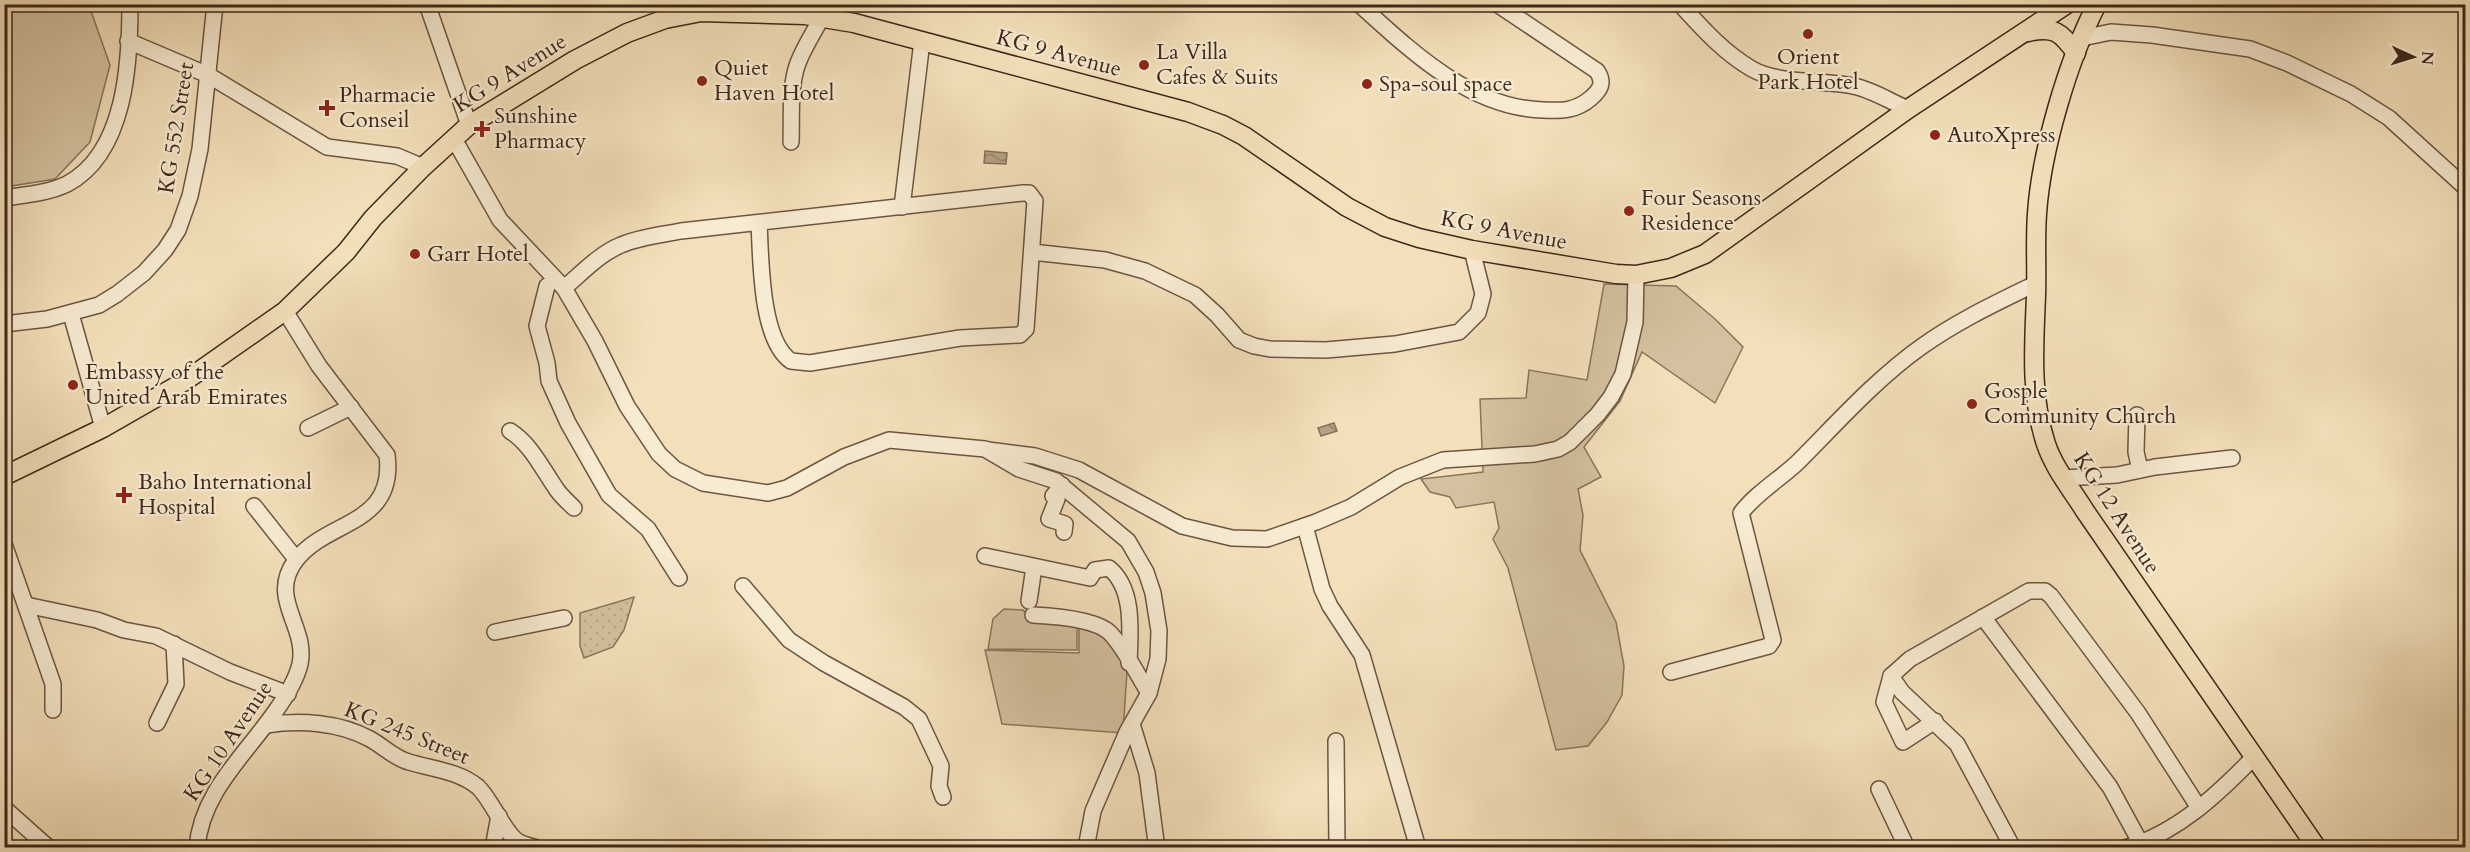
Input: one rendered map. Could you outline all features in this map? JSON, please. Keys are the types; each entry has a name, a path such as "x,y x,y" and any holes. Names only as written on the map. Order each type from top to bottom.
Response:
{"main road":[{"name":"KG 9 Avenue","path":"4,476 103,428 185,381 285,311 346,252 373,218 423,167 468,125 541,79 627,33 701,8 822,17 854,23 1188,112 1223,125 1244,136 1347,207 1385,226 1419,238 1472,250 1586,270 1636,275 1671,268 1705,254 1908,110 2067,4"},
{"name":"KG 12 Avenue","path":"2090,9 2041,177 2037,215 2033,371 2038,413 2047,448 2064,478 2317,848"},
{"path":"2023,33 2043,29 2053,30 2079,46"}],"street":[{"path":"4,198 67,184 87,169 108,141 118,119 126,76 130,4"},
{"name":"KG 552 Street","path":"4,324 71,314 99,305 144,273 165,250 178,230 190,196 200,149 215,4"},
{"path":"427,4 468,125"},
{"path":"1359,4 1410,49 1454,80 1475,93 1511,107 1524,110 1571,110 1582,105 1597,93 1602,86 1602,78 1598,71 1497,4"},
{"path":"1680,4 1720,46 1763,74 1814,83 1854,86 1908,110"},
{"path":"791,142 795,72 798,61 822,17"},
{"path":"2079,46 2111,32 2152,35 2250,49 2287,63 2351,94 2389,118 2466,188"},
{"path":"128,41 208,75 327,147 397,156 423,167"},
{"path":"902,207 922,41"},
{"path":"453,139 500,220 564,288 595,341 627,406 659,454 675,470 703,483 768,493 787,488 844,457 889,440 1035,456 1079,470 1182,526 1208,534 1252,540 1267,538 1352,507 1400,477 1443,460 1535,454 1558,449 1570,442 1598,414 1611,397 1623,374 1635,322 1636,275"},
{"path":"564,288 602,255 621,245 681,231 1029,193 1035,201 1026,329 1020,335 960,338 799,363 786,358 774,338 762,277 759,223"},
{"path":"1032,252 1104,260 1145,271 1195,295 1239,340 1254,346 1270,349 1326,350 1395,344 1459,332 1478,313 1484,294 1472,250"},
{"path":"1671,672 1769,646 1773,639 1741,513 1750,500 1779,480 1892,370 1921,346 1983,310 2037,283"},
{"path":"547,286 537,326 548,363 549,381 568,423 609,495 648,529 679,578"},
{"name":"KG 10 Avenue","path":"197,848 203,813 212,797 288,694 300,664 301,649 285,593 289,572 306,549 357,520 372,507 386,487 389,473 387,455 319,366 285,311"},
{"path":"71,314 103,428"},
{"path":"309,428 351,407"},
{"path":"2137,415 2135,445 2140,470"},
{"path":"510,431 522,438 528,450 550,476 557,490 574,508"},
{"path":"985,449 1019,469 1062,485 1128,541 1146,572 1153,593 1159,631 1158,658 1149,693 1132,724 1093,811 1086,848"},
{"path":"2064,478 2117,475 2232,458"},
{"path":"1062,485 1053,496 1057,499 1049,519 1065,524 1064,532"},
{"path":"254,506 296,560"},
{"path":"1305,526 1322,589 1330,606 1362,655 1418,848"},
{"path":"4,544 53,684 53,710"},
{"path":"986,556 1090,578 1095,570 1109,568 1116,574 1126,596 1129,618 1129,663"},
{"path":"1034,567 1031,608 1094,624 1109,632 1149,693"},
{"path":"742,586 789,640 824,663 904,707 919,719 941,766 939,786 943,797"},
{"path":"1935,722 1903,742 1884,702 1891,676 1910,659 2029,591 2045,591 2138,713 2199,808"},
{"path":"26,605 97,620 124,630 156,636 240,677 288,694"},
{"path":"1983,617 2110,787 2132,845 2172,828 2219,794 2254,757"},
{"path":"495,632 564,618"},
{"path":"157,723 176,684 174,644"},
{"path":"1891,676 1902,692 1956,744 2013,848"},
{"name":"KG 245 Street","path":"266,725 306,723 348,729 370,738 396,757 459,775 476,786 518,842 537,848"},
{"path":"1132,724 1147,773 1156,842 1159,848"},
{"path":"1336,741 1337,848"},
{"path":"1879,789 1907,848"},
{"path":"4,808 49,848"},
{"path":"493,848 499,816"}],"shaded area":[{"path":"5,4 85,5 91,11 110,65 90,142 55,179 5,187"},
{"path":"1604,284 1676,286 1715,319 1743,347 1715,403 1642,352 1620,401 1584,447 1601,477 1578,489 1583,515 1580,550 1616,622 1624,666 1622,695 1607,722 1588,746 1556,750 1508,568 1493,539 1499,528 1494,502 1456,508 1450,497 1430,492 1421,479 1483,472 1480,399 1526,398 1529,370 1587,380"},
{"path":"634,597 624,630 613,647 584,658 580,646 580,613"},
{"path":"1004,609 1023,610 1031,619 1077,624 1077,650 988,649 993,619"},
{"path":"1079,628 1108,636 1127,671 1123,733 1002,724 985,650 1079,653"}],"water":[{"path":"985,151 1007,153 1006,164 984,163"},
{"path":"1334,423 1337,431 1321,436 1318,428"}],"place":[{"name":"Orient Park Hotel","path":"1808,34"},
{"name":"La Villa Cafes & Suits","path":"1144,65"},
{"name":"Quiet Haven Hotel","path":"702,81"},
{"name":"Spa-soul space","path":"1367,84"},
{"name":"Pharmacie Conseil","path":"327,108"},
{"name":"Sunshine Pharmacy","path":"482,129"},
{"name":"AutoXpress","path":"1935,135"},
{"name":"Four Seasons Residence","path":"1629,211"},
{"name":"Garr Hotel","path":"415,254"},
{"name":"Embassy of the United Arab Emirates","path":"73,385"},
{"name":"Gosple Community Church","path":"1972,404"},
{"name":"Baho International Hospital","path":"124,495"}]}
